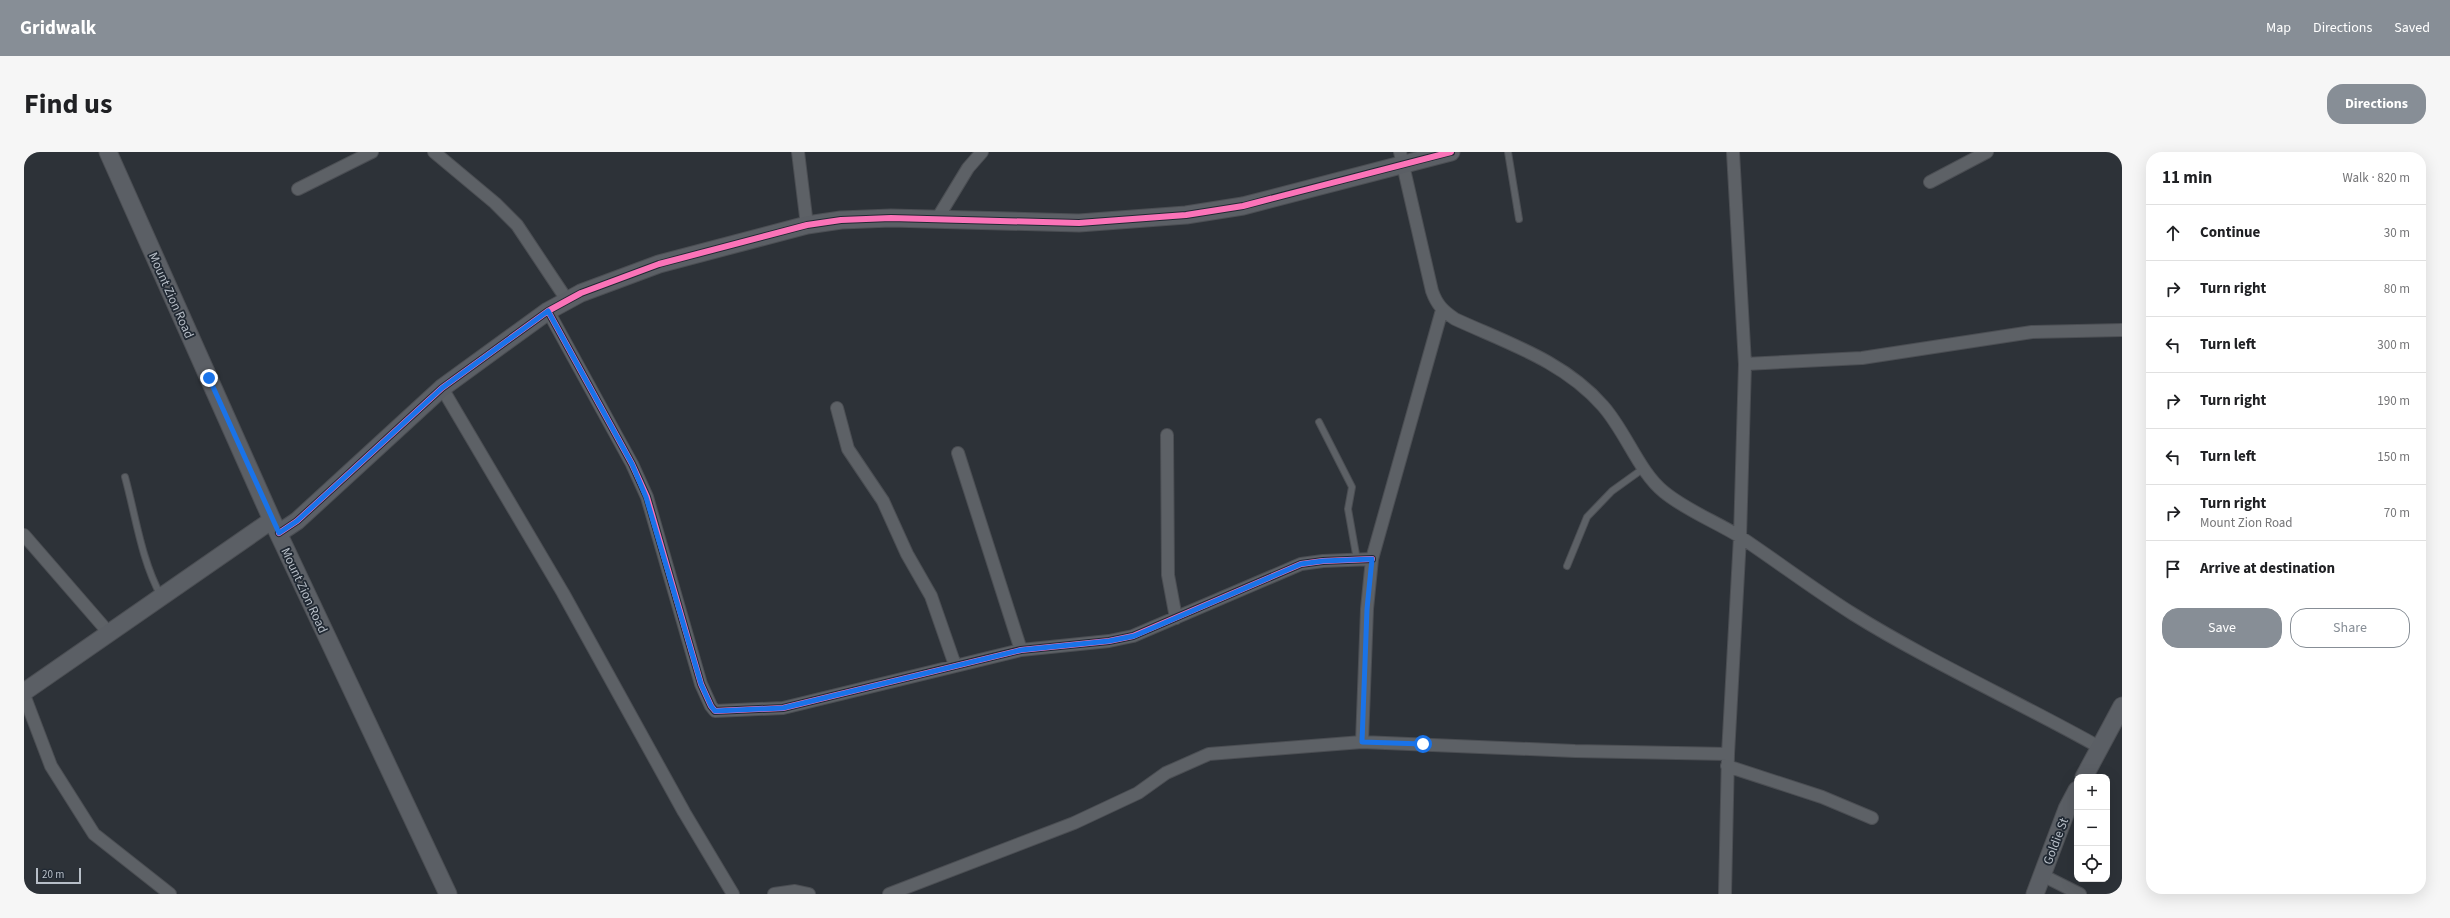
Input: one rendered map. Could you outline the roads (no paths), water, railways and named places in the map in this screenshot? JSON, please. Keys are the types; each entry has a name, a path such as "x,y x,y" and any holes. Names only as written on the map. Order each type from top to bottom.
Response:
{"street":[{"name":"Mount Zion Road","path":"108,152 275,526 448,894"},
{"path":"298,189 372,152"},
{"path":"434,152 496,203 517,225 567,300"},
{"path":"798,152 807,225"},
{"path":"937,219 968,168 982,152"},
{"path":"24,692 162,597 275,526 297,521 442,388 548,311 601,284 659,264 807,225 847,219 937,219 1079,223 1186,215 1243,206 1401,158 1451,152"},
{"path":"1725,894 1727,760 1740,537 1745,364 1733,152"},
{"path":"1930,182 1990,155"},
{"path":"1401,158 1432,291 1436,303 1442,310 1455,319 1550,362 1576,379 1603,406 1623,432 1650,479 1664,492 1691,510 1740,537 1853,614 2099,747"},
{"path":"1362,742 1367,609 1372,559 1442,310"},
{"path":"548,311 632,464 646,497 701,684 711,706 715,711 783,708 1021,650 1127,638 1301,564 1372,559"},
{"path":"1745,364 1862,358 2032,332 2122,330"},
{"path":"442,388 563,593 684,812 733,894"},
{"path":"837,408 848,450 883,501 907,554 931,596 955,665"},
{"path":"1167,435 1168,575 1176,618"},
{"path":"958,453 1021,650"},
{"path":"24,535 109,633"},
{"path":"24,695 52,766 94,834 170,894"},
{"path":"2086,774 2122,706"},
{"path":"889,894 1098,813 1138,793 1166,773 1194,759 1224,752 1362,742 1575,751 1727,760 1822,796 1872,818"},
{"name":"Goldie St","path":"2035,894 2067,809 2074,796"},
{"path":"2042,875 2080,894"},
{"path":"774,894 795,891 809,894"}],"lane":[{"path":"1508,152 1519,219"},
{"path":"1319,422 1352,487 1348,509 1356,560"},
{"path":"1567,566 1587,517 1612,492 1644,468"},
{"path":"124,477 136,516 144,560 162,597"}]}
